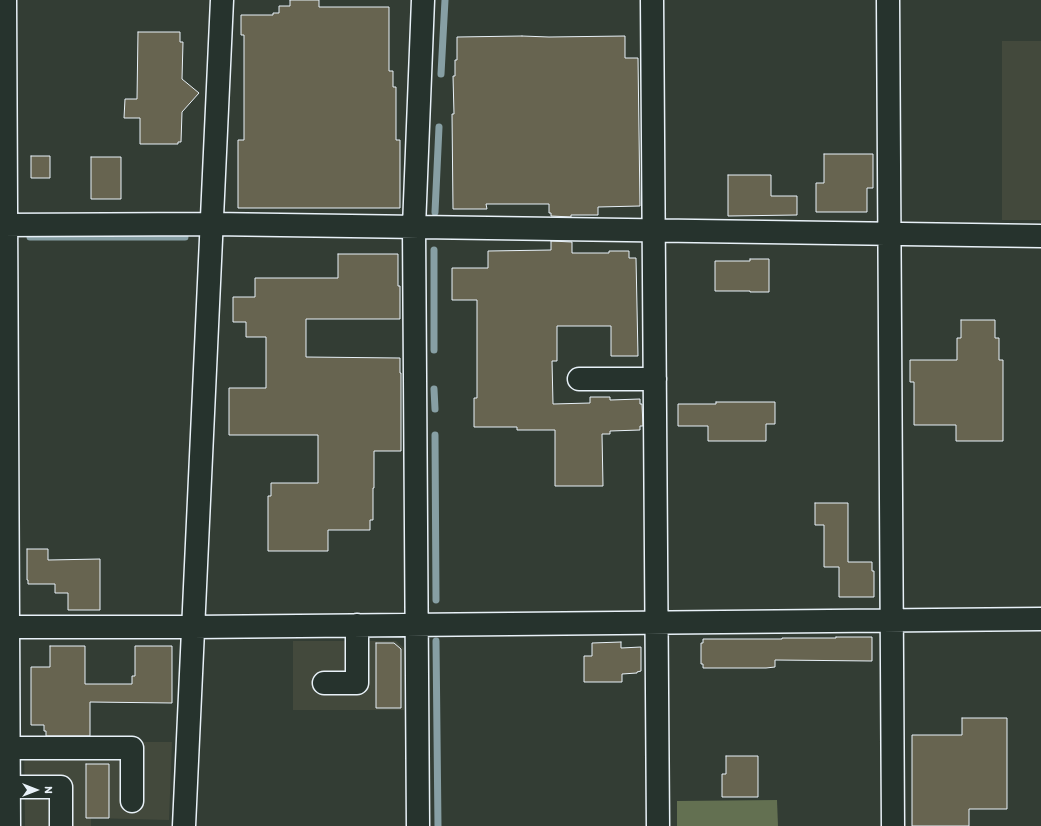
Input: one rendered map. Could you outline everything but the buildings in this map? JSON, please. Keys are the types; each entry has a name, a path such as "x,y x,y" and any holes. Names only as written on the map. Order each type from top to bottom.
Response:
{"street":[{"path":"5,0 3,225 4,627 9,748 9,826"},
{"path":"184,826 222,0"},
{"path":"418,826 414,227 423,0"},
{"path":"652,0 658,826"},
{"path":"888,0 893,826"},
{"path":"3,225 212,224 1041,236"},
{"path":"579,379 655,379"},
{"path":"4,627 193,627 1041,619"},
{"path":"324,683 357,683 357,625"},
{"path":"9,748 132,748 132,801"},
{"path":"9,787 61,787 61,826"}],"shaded area":[{"path":"1002,41 1041,41 1041,220 1002,220"},
{"path":"293,641 396,641 404,648 404,710 293,710"},
{"path":"24,742 172,742 169,820 91,818 91,826 25,826"}],"green space":[{"path":"777,800 778,826 677,826 677,801"}],"waterway":[{"path":"441,74 445,0"},
{"path":"435,212 439,127"},
{"path":"30,237 185,237"},
{"path":"434,250 434,350"},
{"path":"434,389 435,409"},
{"path":"435,435 436,600"},
{"path":"436,641 438,826"}]}
